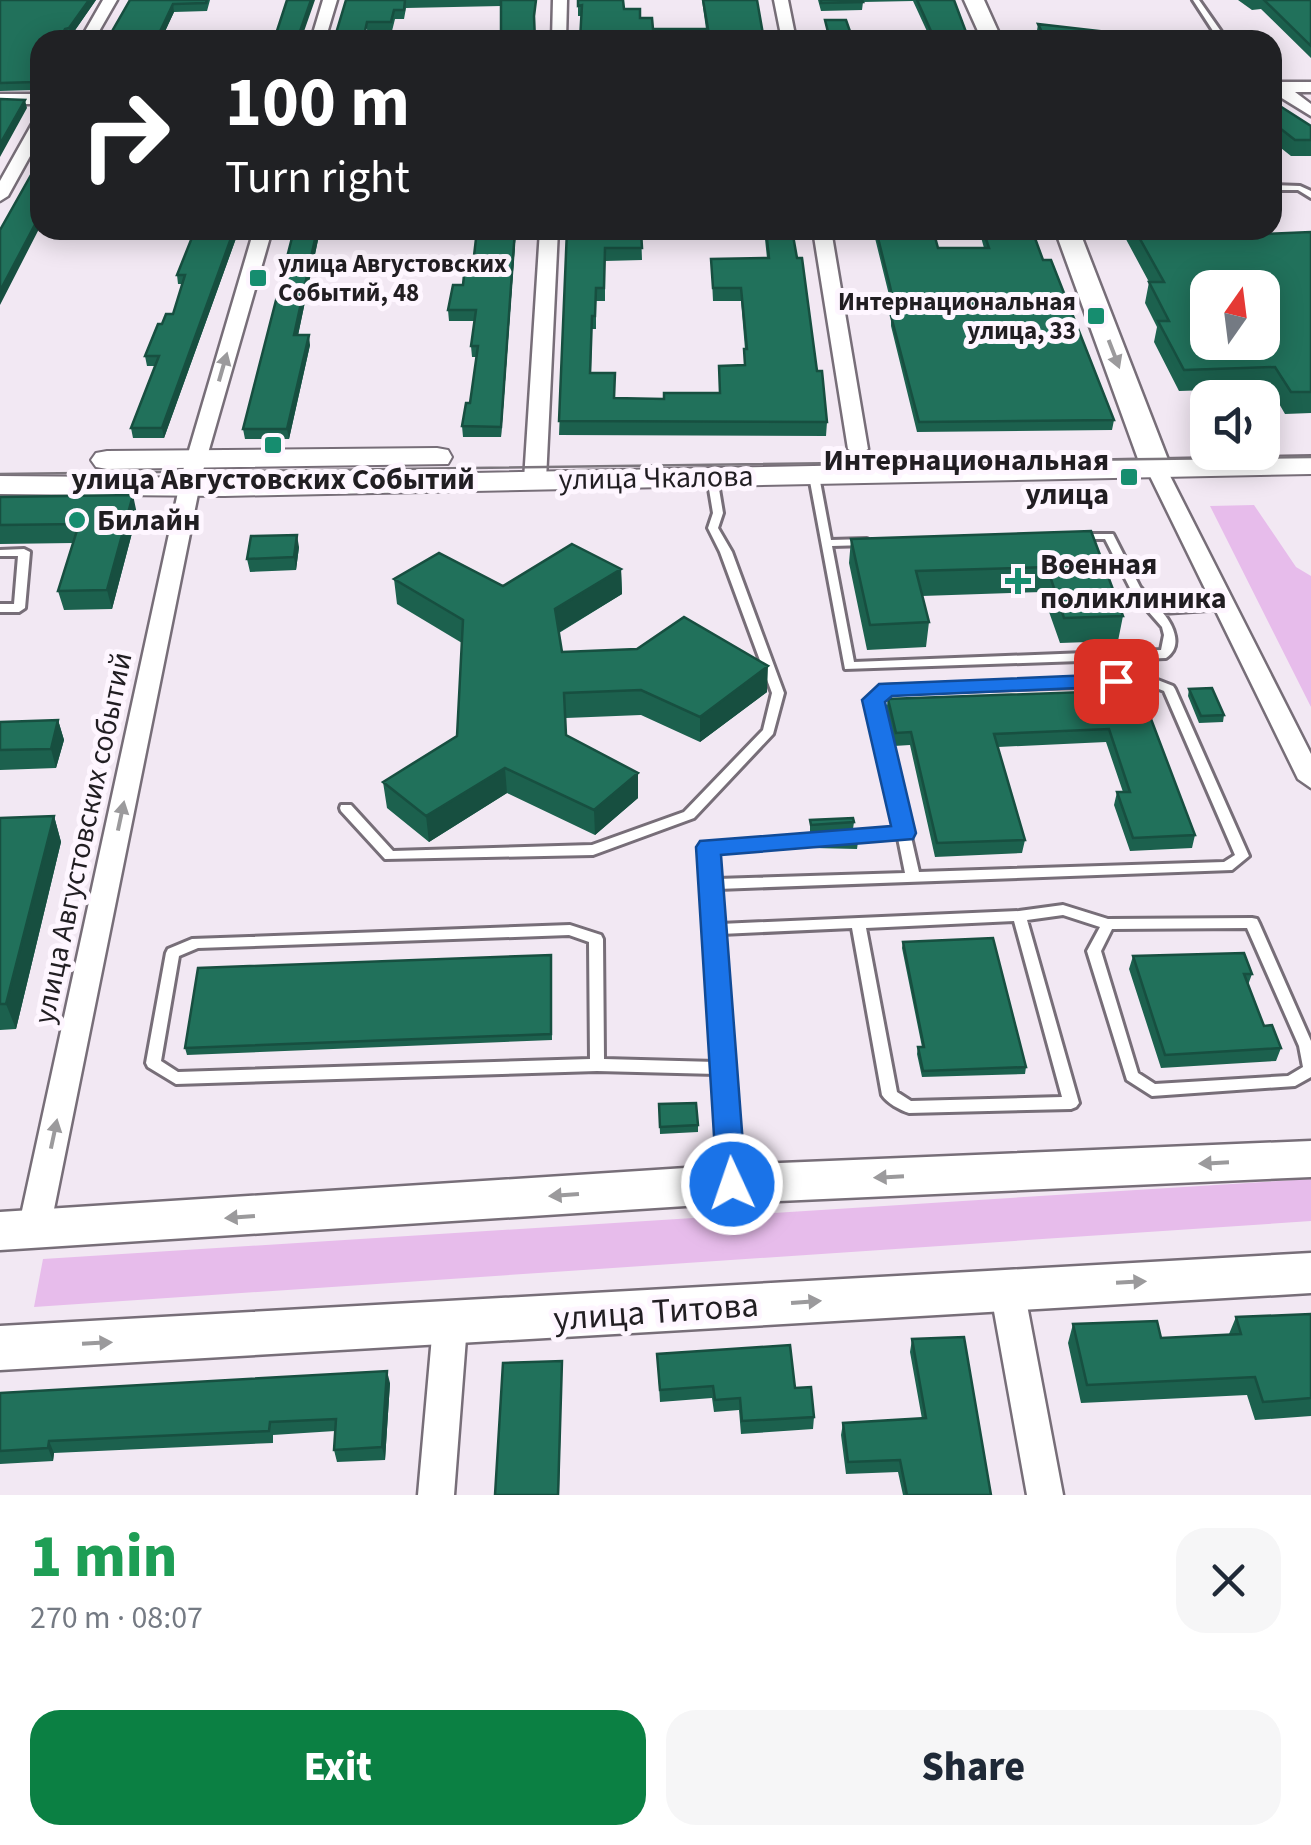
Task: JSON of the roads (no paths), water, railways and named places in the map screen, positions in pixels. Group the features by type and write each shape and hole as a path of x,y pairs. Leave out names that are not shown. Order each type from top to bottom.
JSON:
{"main road":[{"path":"1280,441 1311,440"},
{"name":"улица Чкалова","path":"534,468 712,477 814,476 1153,458 1190,448"},
{"name":"улица Чкалова","path":"0,485 193,474 534,468 858,449 1311,465"},
{"name":"улица Чкалова","path":"0,460 193,474"}],"street":[{"path":"93,30 110,0"},
{"path":"321,30 330,0"},
{"path":"559,30 560,0"},
{"path":"781,0 788,30"},
{"path":"974,0 988,30"},
{"path":"1282,88 1311,87"},
{"path":"1282,91 1311,111"},
{"path":"0,99 30,99"},
{"path":"0,196 30,142"},
{"path":"193,474 259,240"},
{"path":"534,468 548,240"},
{"path":"824,240 858,449"},
{"path":"1071,240 1153,458 1311,779"},
{"name":"улица Августовских событий","path":"11,1238 193,474"},
{"path":"11,1238 732,1184 1311,1159"},
{"name":"улица Титова","path":"0,1348 1311,1272"},
{"path":"1007,1289 1045,1495"},
{"path":"436,1495 450,1324"}],"lane":[{"path":"1196,0 1216,30"},
{"path":"1282,187 1300,188 1311,195"},
{"path":"1177,240 1200,247"},
{"path":"814,476 848,666 1166,654 1170,647 1168,630 1158,610 1140,596 1109,536 1053,538"},
{"path":"346,808 390,856 594,850 690,815 769,731 778,693 714,528 718,513 712,477"},
{"path":"829,544 885,542"},
{"path":"0,553 24,552 19,608 0,608"},
{"path":"1158,610 1223,606"},
{"path":"711,884 1228,867 1242,856 1169,689 1150,681 886,689 874,700 913,877"},
{"path":"732,1184 708,847 904,833"},
{"path":"714,929 1018,916 1063,910 1108,924 1252,922 1309,1046 1311,1070 1290,1082 1152,1090 1132,1076 1094,951 1108,924"},
{"path":"858,924 890,1096 909,1107 1071,1103 1018,916"},
{"path":"596,1066 596,940 570,930 197,943 173,954 153,1063 176,1078 596,1066 725,1068"}],"tram line":[{"path":"0,474 1311,457"}],"place":[{"name":"улица Августовских Событий, 48","path":"258,278"},
{"name":"Интернациональная улица, 33","path":"1096,316"},
{"name":"улица Августовских Событий","path":"273,445"},
{"name":"Интернациональная улица","path":"1129,477"},
{"name":"Билайн","path":"77,520"},
{"name":"Военная поликлиника","path":"1018,581"}]}
